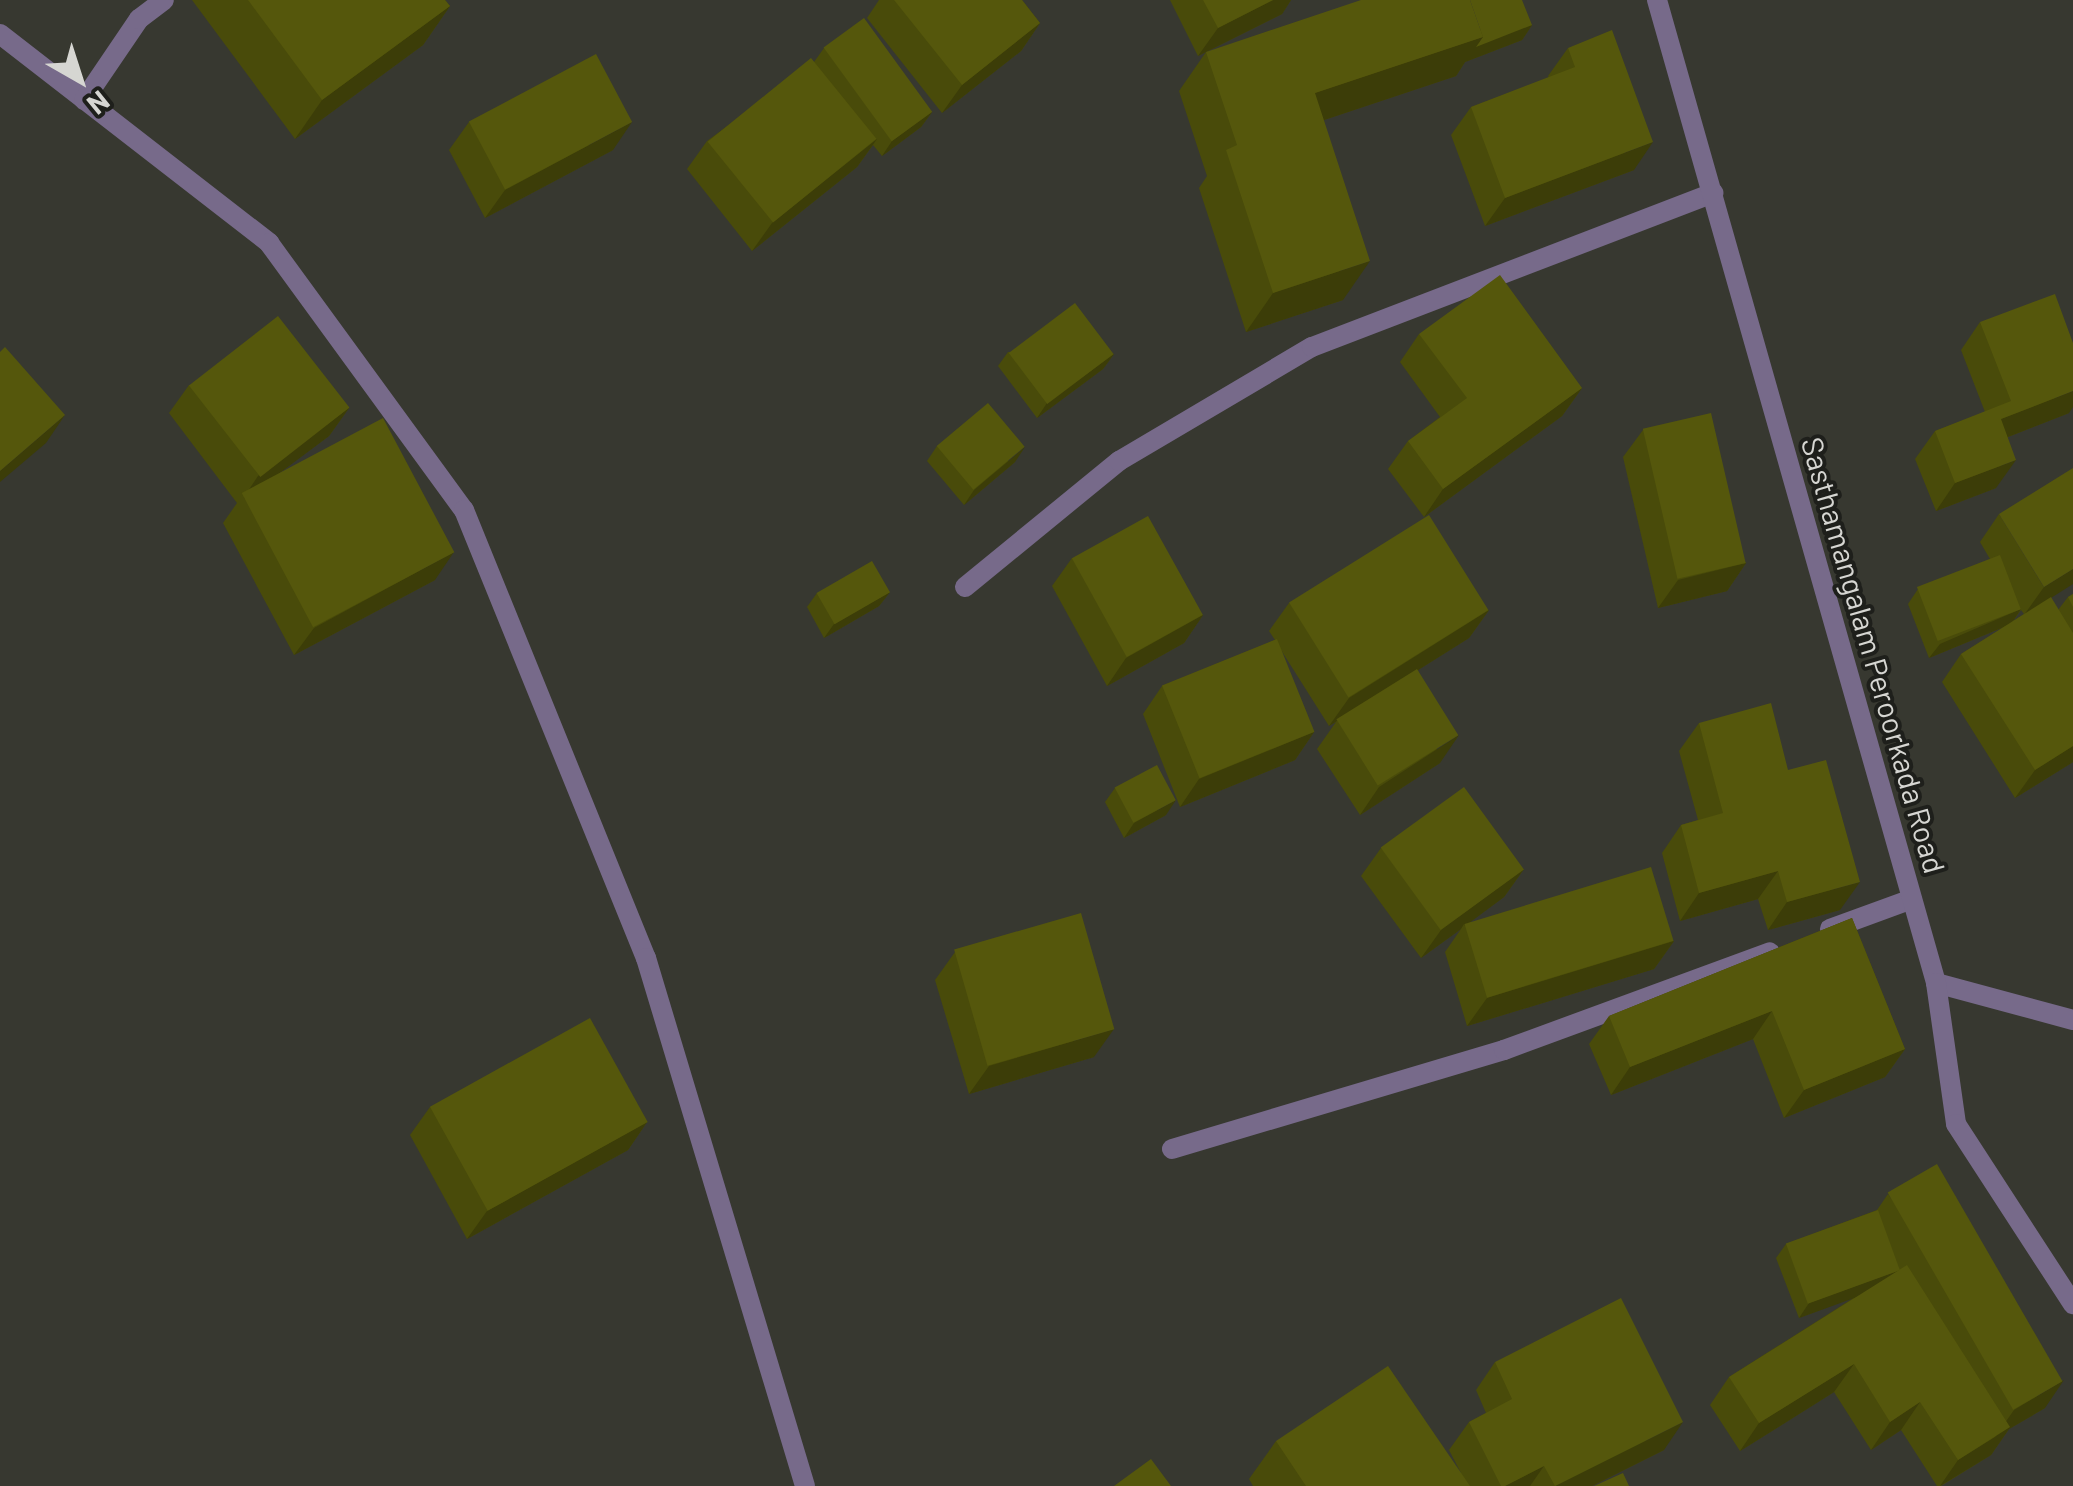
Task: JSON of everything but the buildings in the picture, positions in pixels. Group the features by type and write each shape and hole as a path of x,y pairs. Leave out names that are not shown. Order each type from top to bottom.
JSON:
{"street":[{"path":"84,100 140,19 164,0"},
{"name":"Sasthamangalam Peroorkada Road","path":"1657,0 1936,983 1956,1124 2073,1304"},
{"path":"0,34 269,243 464,510 646,958 805,1486"},
{"path":"965,586 1120,462 1312,347 1713,193"},
{"path":"1172,1149 1504,1050 1912,899"},
{"path":"1936,983 2073,1020"}]}
